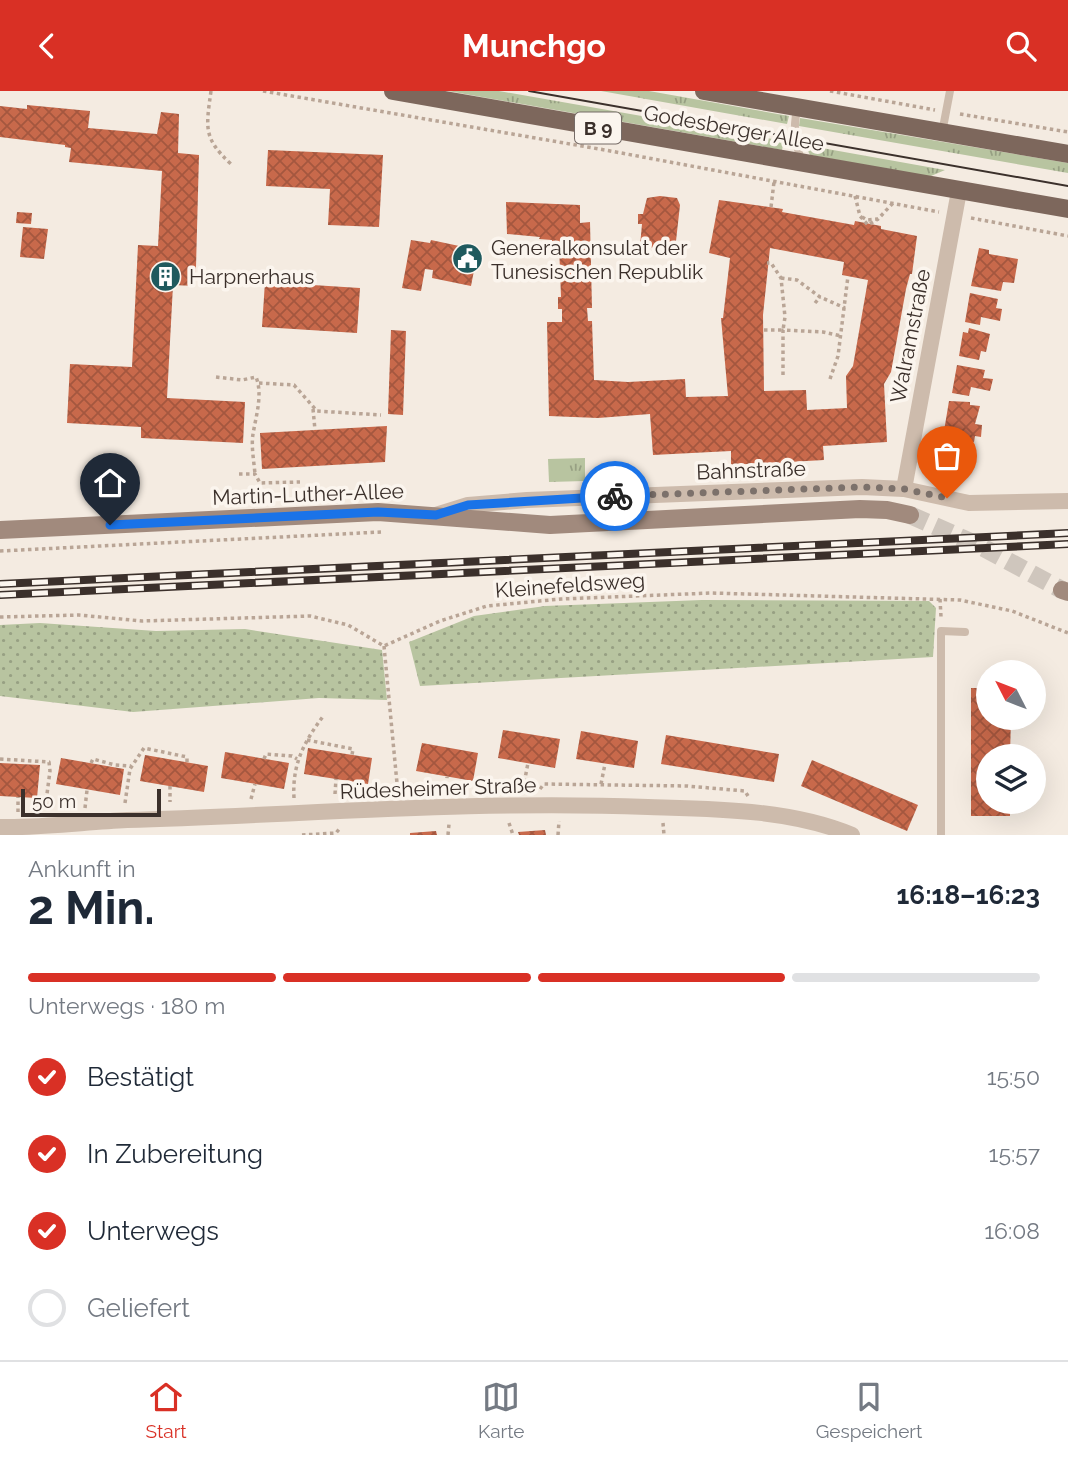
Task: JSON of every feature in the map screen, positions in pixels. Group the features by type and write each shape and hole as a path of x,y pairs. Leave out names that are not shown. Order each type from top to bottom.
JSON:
{"main road":[{"name":"Godesberger Allee","path":"393,91 1068,209"},
{"name":"Godesberger Allee","path":"704,91 1068,154"},
{"name":"Martin-Luther-Allee","path":"0,530 378,512 550,525 860,509 887,510 910,515"}],"street":[{"name":"Walramstraße","path":"904,489 919,395 959,191"},
{"name":"Bahnstraße","path":"436,515 468,505 527,500 862,487 904,489 969,503 1068,501"},
{"name":"Rüdesheimer Straße","path":"0,827 22,831 45,826 125,820 596,805 716,810 804,820 852,835"}],"lane":[{"path":"942,133 950,91"},
{"path":"797,108 793,130 803,163"},
{"path":"941,835 941,631 965,632"}],"path":[{"path":"211,91 208,119 210,139 215,149 231,164"},
{"path":"263,91 1068,236"},
{"path":"771,207 774,182"},
{"path":"855,196 860,216 868,225 878,219 893,203"},
{"path":"767,263 771,263 781,278 784,302 781,358 783,375"},
{"path":"830,379 838,356 848,276"},
{"path":"781,278 797,280 820,297 845,307"},
{"path":"815,303 820,297"},
{"path":"764,330 841,336"},
{"path":"801,331 801,337"},
{"path":"216,377 242,380 253,376 259,383 257,418 253,434 257,481 300,482"},
{"path":"259,383 294,385 317,411 381,415"},
{"path":"313,407 314,430"},
{"path":"239,474 255,474"},
{"name":"Kleinefeldsweg","path":"384,646 487,606 519,602 711,593 940,599 988,604 1068,633"},
{"path":"940,599 941,631"},
{"path":"0,617 79,615 142,621 310,616 348,625 384,646 399,810"},
{"path":"294,814 294,772 297,759 324,715"},
{"path":"307,740 353,748 352,755"},
{"path":"125,820 131,766 144,748 187,757 187,762"},
{"path":"264,759 266,754 292,756 297,759"},
{"path":"0,759 49,762 45,826"},
{"path":"90,763 93,759 131,766"},
{"path":"519,806 528,763"},
{"path":"601,784 605,764"}],"green space":[{"path":"448,91 499,91 784,141 782,150"},
{"path":"601,91 649,91 789,116 787,124"},
{"path":"800,118 1068,163 1068,173 799,126"},
{"path":"805,145 945,170 924,176 810,155"},
{"path":"585,458 585,481 549,482 548,459"},
{"path":"702,600 929,601 936,608 933,657 420,686 409,642 474,616 545,606"},
{"path":"40,623 156,631 245,629 382,650 387,700 319,698 133,712 0,696 0,625"}],"building":[{"name":"Harpnerhaus","path":"27,105 90,111 88,128 157,134 161,112 179,114 178,153 199,155 196,267 195,286 173,285 167,398 245,402 243,443 141,438 141,427 67,423 70,364 132,367 138,245 158,246 162,171 69,162 71,148 65,145 0,137 0,106 27,109"},
{"path":"268,150 383,155 379,227 328,225 330,189 266,186"},
{"path":"647,198 677,198 680,205 675,250 640,246 642,224 638,224 638,214 643,214"},
{"path":"719,200 783,209 782,212 854,225 855,221 917,236 912,274 906,289 891,372 884,384 887,442 823,446 824,460 789,462 789,465 731,465 731,451 653,455 650,414 598,418 549,416 547,322 562,322 562,309 558,309 558,297 561,297 559,244 552,243 552,240 539,239 540,237 507,234 506,202 580,205 580,223 590,222 592,308 587,308 588,321 592,321 594,380 628,382 685,379 686,397 728,396 721,318 730,258 709,253","holes":["770,248 844,262 842,275 868,280 853,366 846,376 847,408 807,410 806,390 764,391 763,315"]},
{"path":"17,212 32,213 31,224 16,223"},
{"path":"23,227 48,229 44,259 20,257"},
{"path":"411,240 430,243 431,240 478,250 471,286 432,278 433,270 425,269 421,291 402,288"},
{"path":"979,248 989,250 989,254 1018,259 1014,283 1003,282 1001,291 971,286"},
{"path":"265,282 360,288 357,333 262,327"},
{"path":"970,293 998,299 996,308 1002,309 1000,321 981,317 980,325 965,322"},
{"path":"969,328 990,334 986,352 981,351 979,360 959,356 963,332 968,333"},
{"path":"391,330 406,331 403,415 388,414"},
{"path":"957,365 985,370 983,378 993,379 990,391 971,387 969,396 952,393"},
{"path":"949,401 970,402 970,405 980,406 975,424 982,425 981,437 975,436 974,442 943,437"},
{"path":"387,426 385,462 262,469 260,433"},
{"path":"971,688 976,688 976,730 1011,730 1010,744 976,744 976,814 1010,816 971,816"},
{"path":"503,730 560,739 555,768 498,758"},
{"path":"581,731 638,741 634,768 576,759"},
{"path":"666,735 779,754 774,782 661,764"},
{"path":"422,743 478,753 473,781 416,771"},
{"path":"308,748 372,758 368,784 304,774"},
{"path":"225,752 289,763 284,789 221,778"},
{"path":"145,755 208,766 204,792 140,781"},
{"path":"61,758 124,769 120,795 56,784"},
{"path":"812,760 918,805 907,831 801,786"},
{"path":"0,763 40,765 37,798 0,796"},
{"path":"545,830 546,835 519,835 518,832"},
{"path":"436,831 437,835 410,835 410,833"}],"tunnel":[{"path":"910,515 982,547 1062,590"}],"tram line":[{"path":"529,91 1068,186"}],"railway":[{"path":"0,584 1068,533"},
{"path":"0,595 1068,544"}],"way so far":[{"path":"615,496 862,487 904,489 947,498"}],"place":[{"name":"Generalkonsulat der Tunesischen Republik","path":"468,259"},
{"name":"Harpnerhaus","path":"166,276"}],"route":[{"path":"110,525 378,512 436,515 468,505 615,496"}]}
